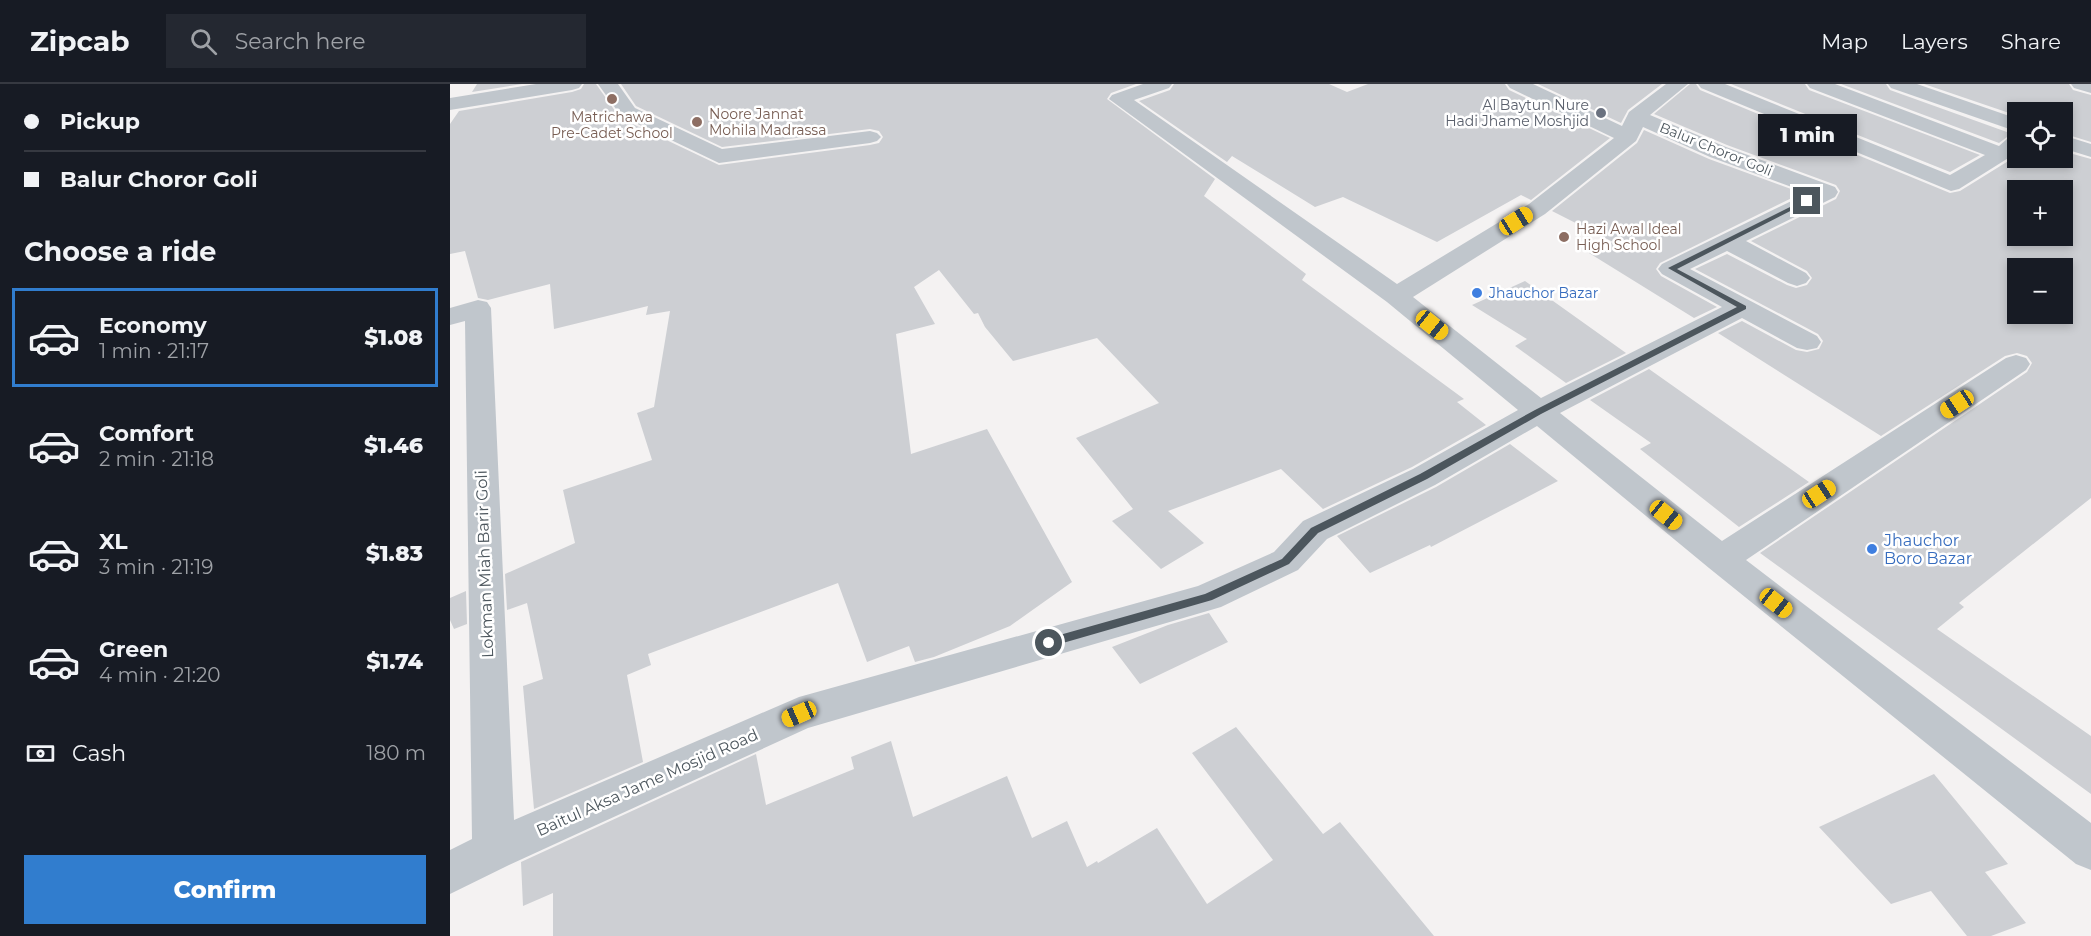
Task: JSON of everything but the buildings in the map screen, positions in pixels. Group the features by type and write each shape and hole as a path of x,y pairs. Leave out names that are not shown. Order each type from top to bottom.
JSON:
{"street":[{"path":"450,104 572,84"},
{"path":"608,84 628,112 720,156 870,136"},
{"path":"1115,94 1162,84"},
{"path":"1517,84 1633,127"},
{"path":"1396,296 1537,208 1633,127 1678,84"},
{"path":"1708,84 1951,184 2007,150"},
{"path":"1737,84 1794,107"},
{"path":"1817,84 2007,147"},
{"path":"1898,84 2007,122"},
{"path":"2081,84 2091,87"},
{"path":"1115,94 1396,296 1721,560 2091,849"},
{"name":"Balur Choror Goli","path":"1633,127 1718,152 1827,192 1671,268 1807,342"},
{"path":"2073,145 2091,151"},
{"path":"1727,241 1797,279"},
{"name":"Baitul Aksa Jame Mosjid Road","path":"450,873 494,850 799,714 1208,597 1286,561 1315,530 1424,477 1538,412 1743,307"},
{"name":"Lokman Miah Barir Goli","path":"450,317 478,308 480,458 494,850"},
{"path":"1721,560 2016,364"}],"place":[{"name":"Matrichawa Pre-Cadet School","path":"612,99"},
{"name":"Al Baytun Nure Hadi Jhame Moshjid","path":"1601,113"},
{"name":"Noore Jannat Mohila Madrassa","path":"697,122"},
{"name":"Hazi Awal Ideal High School","path":"1564,237"},
{"name":"Jhauchor Bazar","path":"1477,293"},
{"name":"Jhauchor Boro Bazar","path":"1872,549"}],"route":[{"path":"1049,643 1208,597 1286,561 1315,530 1424,477 1538,412 1743,307 1671,268 1807,201"}]}
